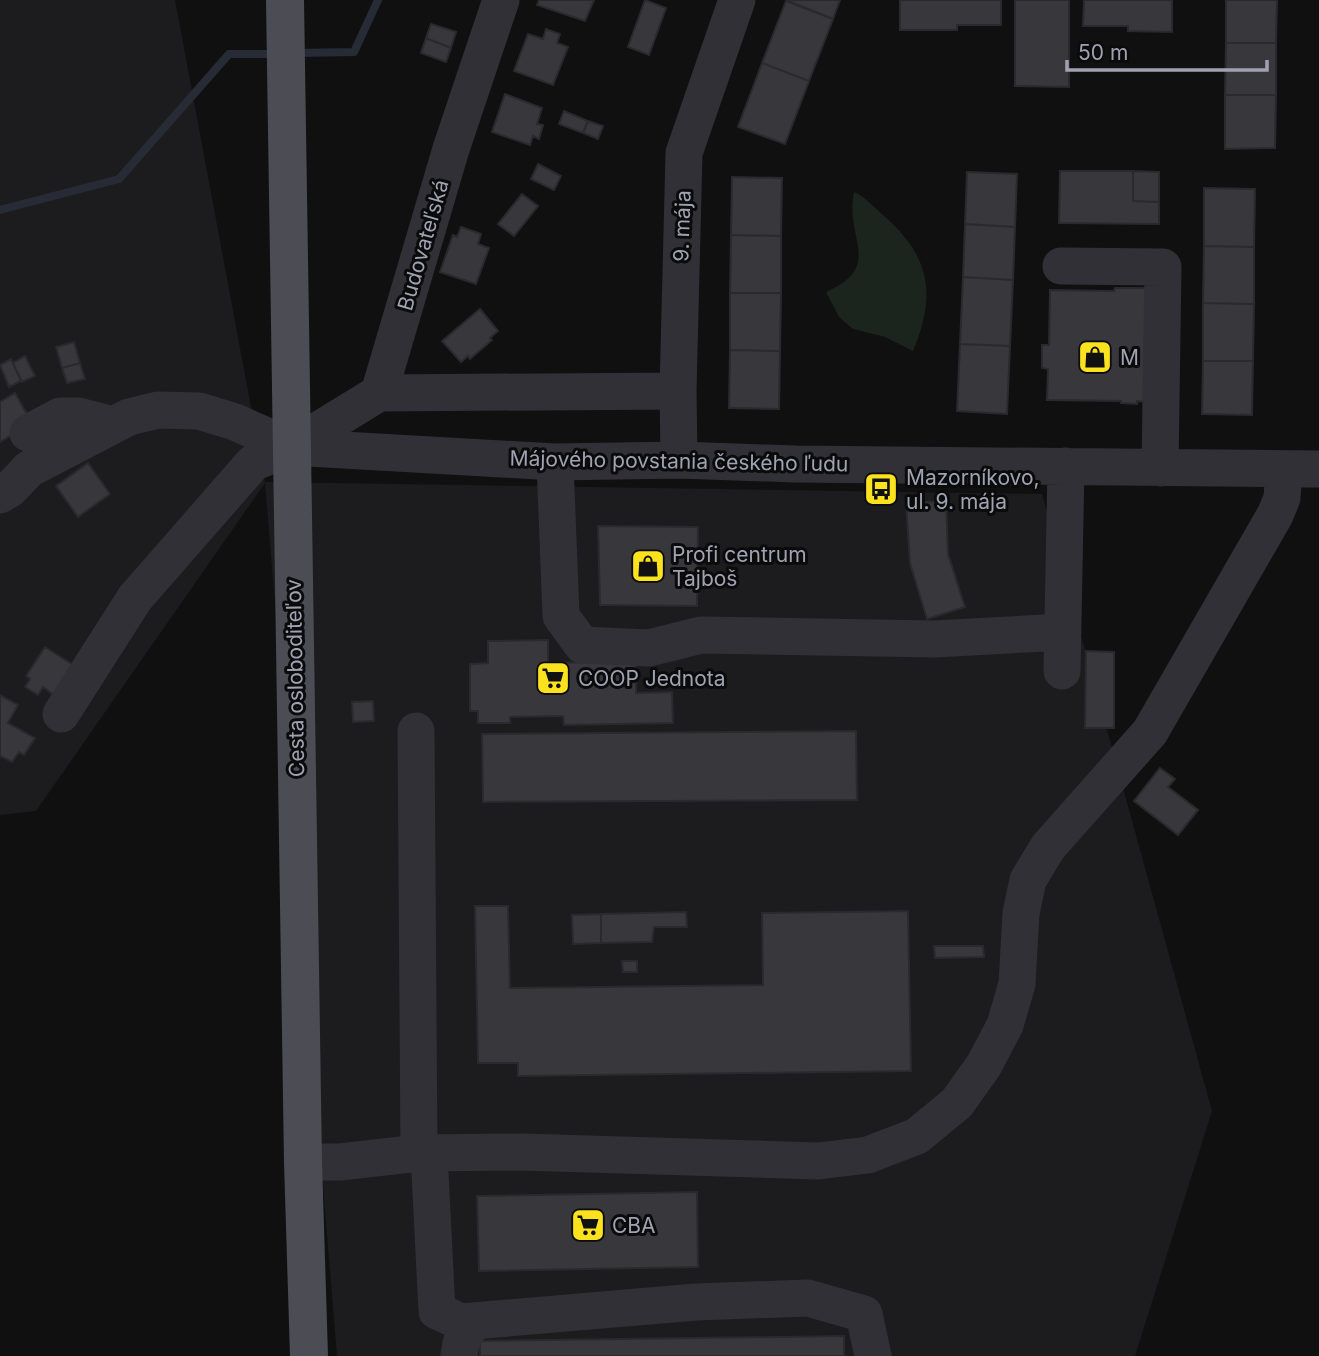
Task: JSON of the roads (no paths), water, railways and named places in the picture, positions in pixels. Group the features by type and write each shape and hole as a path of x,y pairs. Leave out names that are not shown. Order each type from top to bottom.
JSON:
{"main road":[{"name":"Cesta osloboditeľov","path":"285,0 303,1162 309,1356"}],"street":[{"name":"Budovateľská","path":"379,393 451,149 501,0"},
{"name":"9. mája","path":"680,460 678,391 684,153 737,0"},
{"path":"1061,267 1163,267 1160,468"},
{"path":"61,714 144,588 253,463 291,447 379,393 678,391"},
{"path":"0,495 10,489 29,468 129,416 158,410 199,411 235,422 291,447"},
{"path":"29,433 60,416 78,416 113,425"},
{"name":"Májového povstania českého ľudu","path":"291,447 555,462 680,460 795,464 1302,469"},
{"path":"555,462 561,616 582,645 649,648 701,635 934,639 1063,632"},
{"path":"1062,671 1066,466"},
{"path":"303,1162 340,1162 424,1153 522,1152 818,1161 868,1156 916,1136 957,1103 984,1065 1005,1025 1017,984 1021,913 1028,880 1048,847 1150,732 1275,515 1282,498 1302,469"},
{"path":"416,732 424,1153 437,1311 461,1322 696,1302 808,1298 864,1314 873,1356"},
{"path":"459,1356 461,1343 473,1321"}],"waterway":[{"path":"295,53 354,52 378,0"},
{"path":"0,210 119,179 229,54 275,54"}],"place":[{"name":"M","path":"1095,357"},
{"name":"Mazorníkovo, ul. 9. mája","path":"881,489"},
{"name":"Profi centrum Tajboš","path":"648,566"},
{"name":"COOP Jednota","path":"553,678"},
{"name":"CBA","path":"588,1225"}]}
